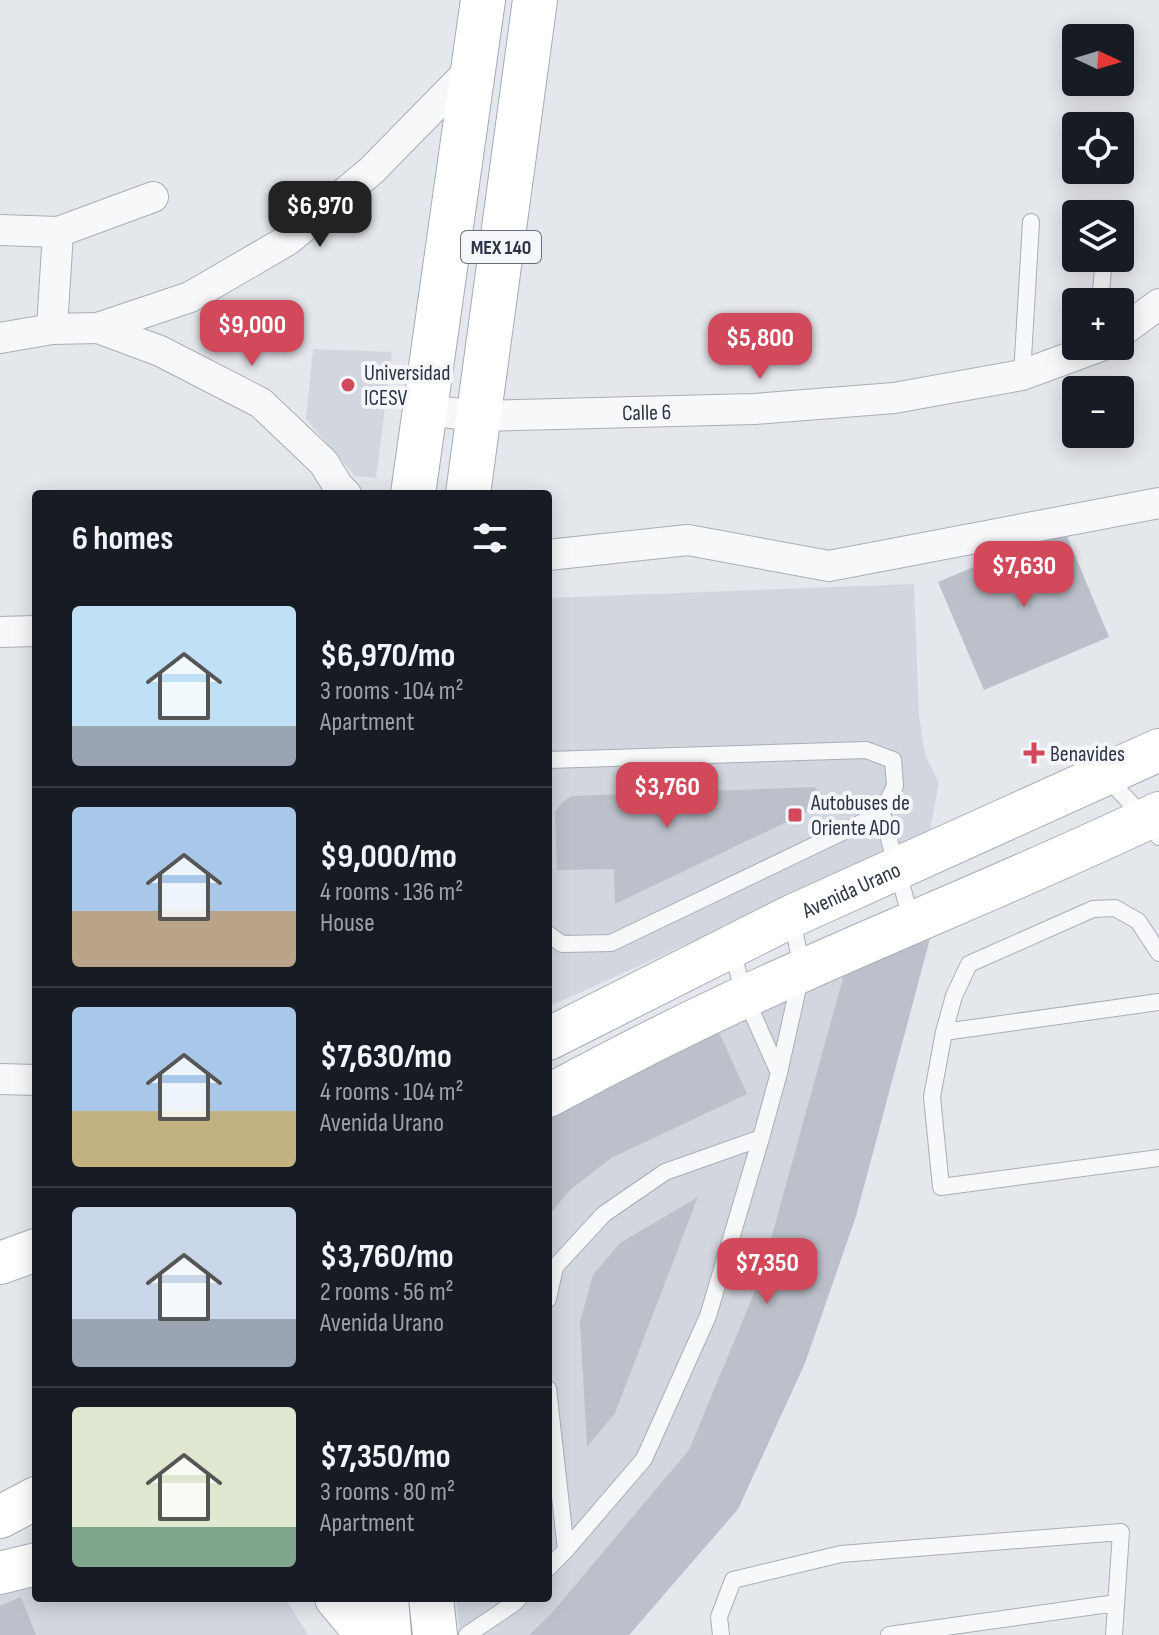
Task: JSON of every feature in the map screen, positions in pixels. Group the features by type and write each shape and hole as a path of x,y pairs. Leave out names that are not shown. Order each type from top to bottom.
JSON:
{"main road":[{"name":"MEX 140","path":"414,490 483,0"},
{"name":"MEX 140","path":"469,490 535,0"},
{"name":"Avenida Urano","path":"552,1037 792,916 1159,750"},
{"path":"552,1094 802,970 1155,823"},
{"path":"0,1263 32,1251"},
{"path":"0,1517 32,1500"},
{"path":"0,1573 32,1565"},
{"path":"341,1602 367,1635"},
{"path":"386,1602 389,1635"},
{"path":"431,1602 435,1635"}],"street":[{"path":"0,338 52,329 98,328 190,297 288,240 371,171 474,66"},
{"path":"0,230 58,232 153,197"},
{"path":"52,329 58,232"},
{"name":"Calle 6","path":"1134,322 1159,304"},
{"path":"98,328 160,351 261,403 324,463 342,490"},
{"name":"Calle 6","path":"425,410 478,416 754,409 894,398 1022,375 1062,360"},
{"path":"552,555 688,540 829,566 1159,503"},
{"path":"0,632 32,631"},
{"path":"0,1079 32,1080"}],"lane":[{"path":"1022,375 1031,222"},
{"path":"552,760 866,750 893,760 895,786 882,813 611,943 562,944 552,937"},
{"path":"1104,776 1155,823"},
{"path":"882,813 912,923"},
{"path":"1159,953 1138,921 1115,908 1093,909 969,964 954,996 932,1097 941,1187 1159,1158"},
{"path":"552,1564 644,1459 708,1316 779,1073 802,970 792,916"},
{"path":"731,947 745,997 779,1073"},
{"path":"944,1032 1159,1002"},
{"path":"552,1281 555,1267 604,1214 665,1172 761,1138"},
{"path":"552,1425 566,1550"},
{"path":"721,1635 719,1617 733,1580 841,1554 1121,1532 1114,1635"},
{"path":"467,1635 515,1602"},
{"path":"889,1635 1116,1603"}],"shaded area":[{"name":"Universidad ICESV","path":"313,349 392,352 376,478 355,476 306,419"},
{"path":"914,584 919,716 925,754 939,783 929,834 552,1005 552,598"},
{"path":"933,927 856,1216 805,1363 738,1509 629,1635 460,1635 456,1602 552,1602 552,1110"},
{"path":"32,1585 32,1602 287,1602 308,1635 0,1635 0,1589"}],"building":[{"path":"1064,529 1109,637 984,690 938,582"},
{"path":"815,787 821,797 820,806 615,904 614,869 557,870 555,812 571,796"},
{"path":"933,927 856,1216 805,1363 738,1509 629,1635 529,1635 551,1614 689,1450 760,1279 846,967"},
{"path":"717,1028 747,1094 611,1158 570,1190 552,1211 552,1110"},
{"path":"698,1197 615,1413 587,1447 580,1322 593,1275 620,1243"},
{"path":"21,1597 36,1635 0,1635 0,1606"}],"place":[{"name":"Universidad ICESV","path":"348,385"},
{"name":"Benavides","path":"1034,753"},
{"name":"Autobuses de Oriente ADO","path":"795,815"}]}
